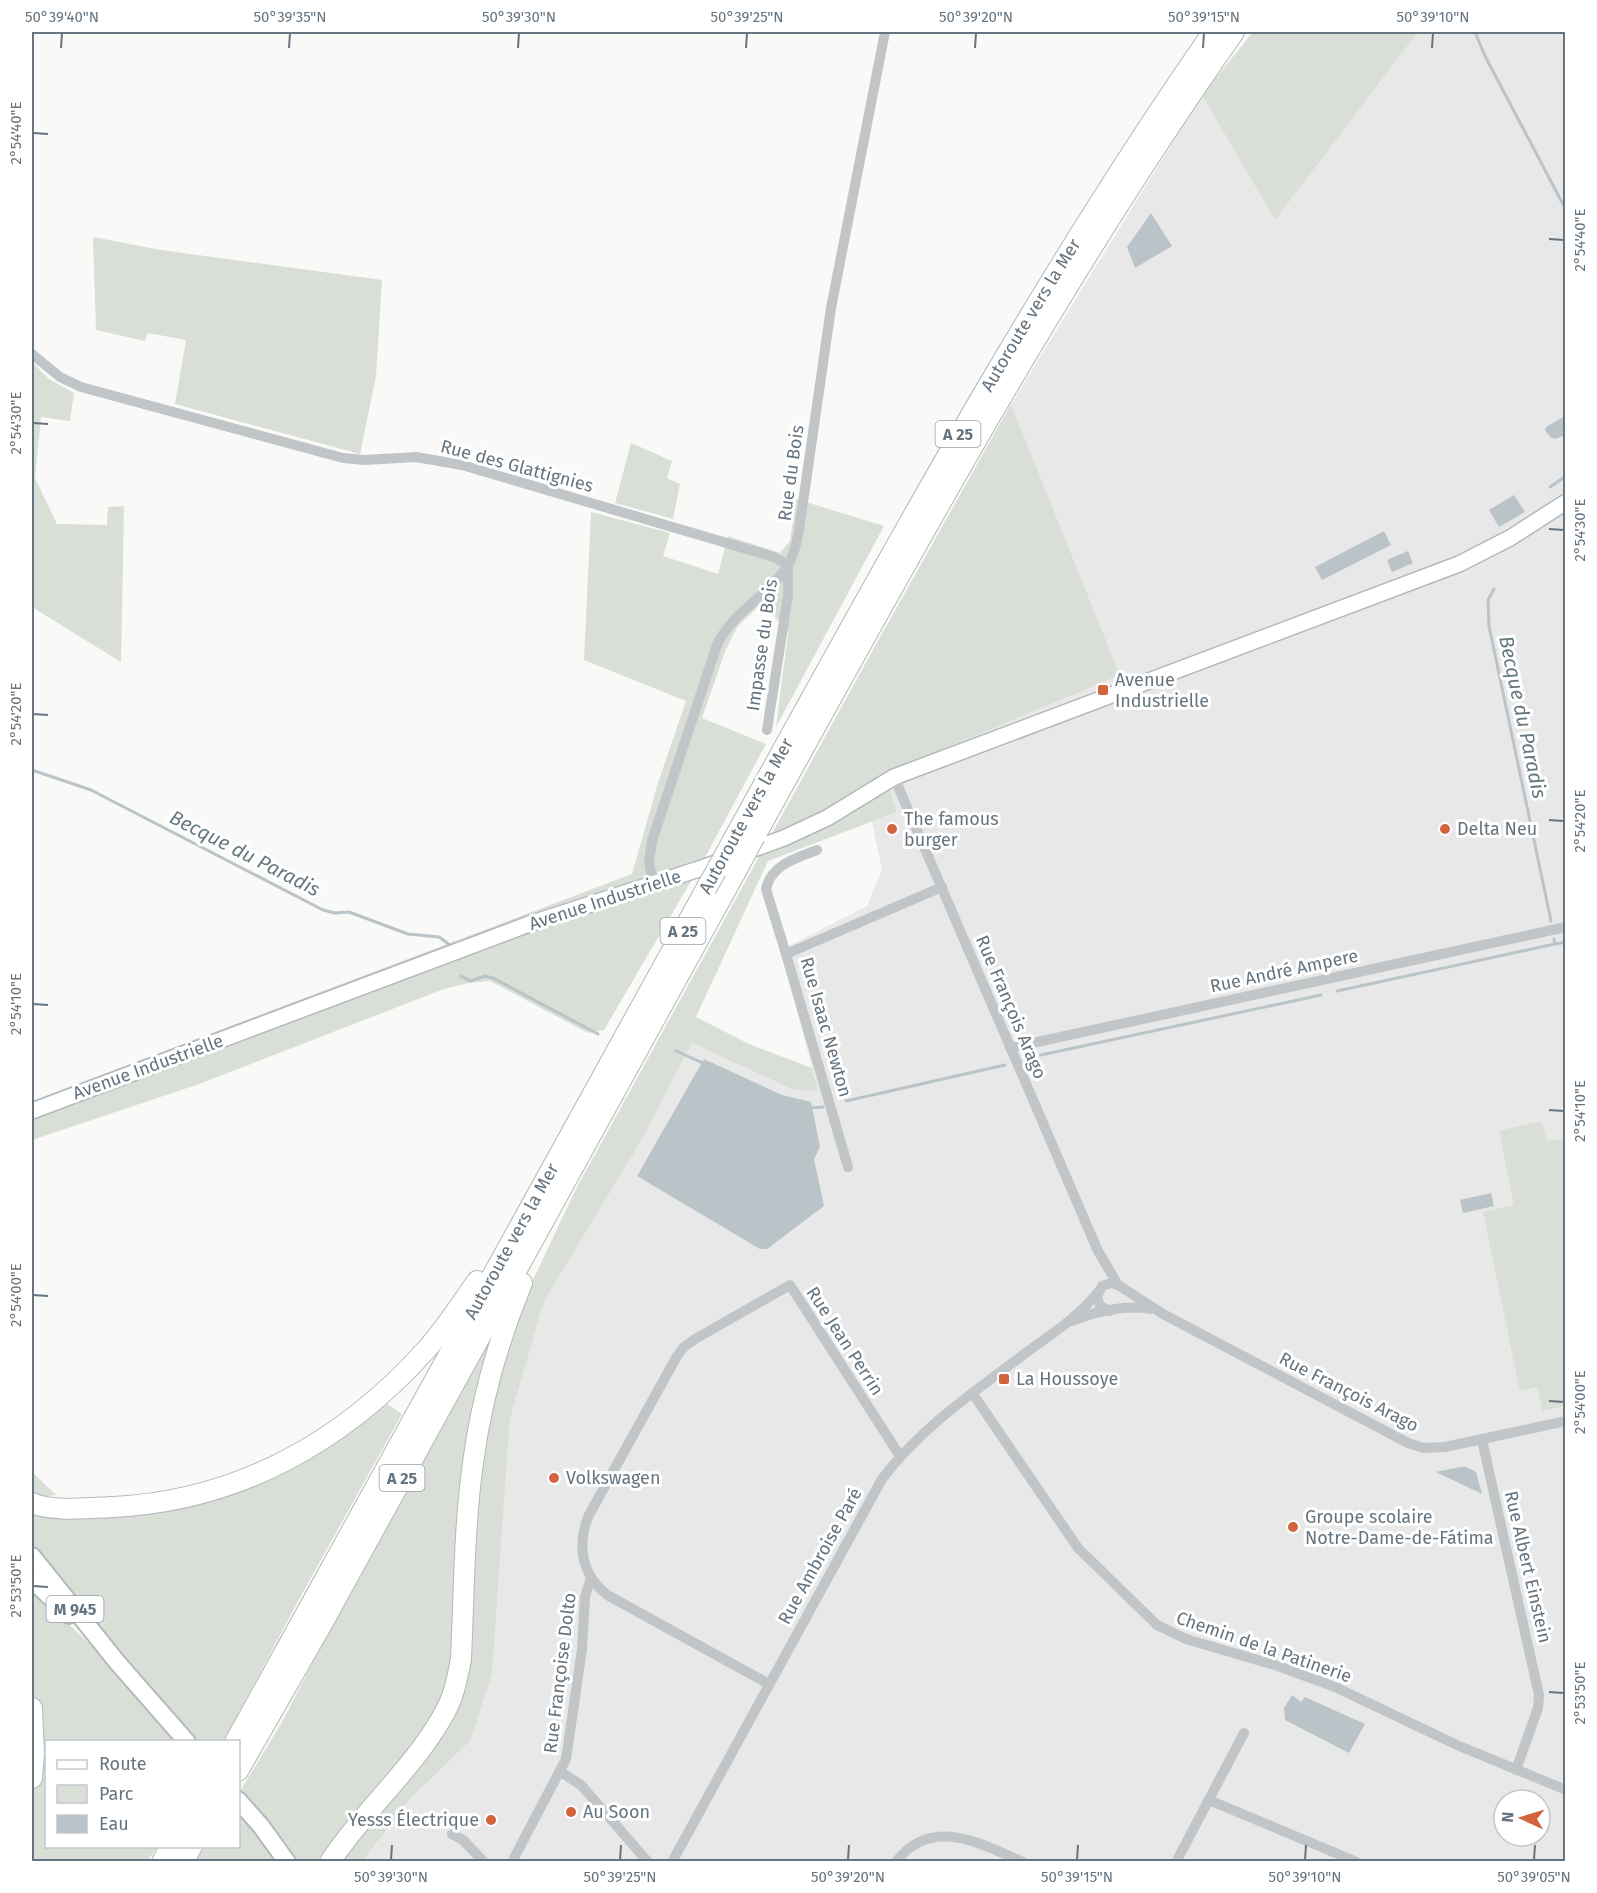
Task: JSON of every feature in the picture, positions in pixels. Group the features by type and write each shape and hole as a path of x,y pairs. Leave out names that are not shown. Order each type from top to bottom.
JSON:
{"highway":[{"name":"Autoroute vers la Mer","path":"237,1740 906,526 1003,357 1113,180 1213,32"},
{"name":"A 25","path":"240,1767 327,1614 936,508 1011,379 1138,174 1234,32"},
{"path":"330,1862 423,1744 449,1704 460,1659 472,1464 484,1404 511,1310 563,1185"},
{"path":"32,1503 45,1507 97,1507 148,1504 176,1499 227,1486 273,1467 310,1448 352,1420 400,1377 445,1326 500,1246 514,1236"},
{"path":"32,1708 34,1754 32,1778"},
{"path":"162,1862 170,1848"},
{"path":"183,1862 191,1848"}],"main road":[{"name":"M 945","path":"32,1556 117,1662 185,1740"},
{"name":"M 945","path":"32,1580 117,1662"},
{"path":"242,1803 287,1862"}],"street":[{"name":"Rue du Bois","path":"653,884 649,861 652,841 717,645 730,624 788,566 799,533 831,308 885,32"},
{"name":"Rue des Glattignies","path":"32,354 60,377 81,387 343,458 365,460 416,457 462,465 774,558 788,566"},
{"name":"Avenue Industrielle","path":"32,1111 529,924 735,857 796,833 827,818 894,777 1448,569 1510,538 1566,502"},
{"name":"Impasse du Bois","path":"767,730 788,595 788,566"},
{"name":"Rue François Arago","path":"894,777 1098,1251 1120,1286 1163,1314 1417,1446 1438,1448 1566,1420"},
{"path":"786,954 766,890 768,880 777,869 817,850"},
{"name":"Rue Isaac Newton","path":"848,1167 786,954 942,887"},
{"name":"Rue André Ampere","path":"1010,1048 1566,927"},
{"name":"Rue François Arago","path":"1098,1251 1102,1271 1099,1290"},
{"path":"1109,1283 1120,1286 1125,1299 1122,1306 1113,1310 1100,1306 1097,1299 1099,1290 1109,1283"},
{"name":"Rue Jean Perrin","path":"769,1684 609,1596 597,1587 591,1578 582,1553 586,1522 681,1351 695,1339 790,1285 900,1456"},
{"name":"Rue Ambroise Paré","path":"672,1862 873,1494 900,1456 924,1431 1066,1323 1099,1290"},
{"name":"Rue François Arago","path":"1113,1310 1138,1307 1163,1314"},
{"name":"Rue Ambroise Paré","path":"1066,1323 1113,1310"},
{"name":"Chemin de la Patinerie","path":"973,1394 1078,1548 1157,1625 1180,1637 1278,1666 1335,1688 1457,1745 1566,1790"},
{"name":"Rue Albert Einstein","path":"1482,1440 1539,1695 1538,1708 1516,1770"},
{"name":"Rue Françoise Dolto","path":"512,1862 561,1772 567,1755 582,1649 585,1597 591,1578"},
{"path":"1176,1862 1244,1733"},
{"path":"561,1772 581,1785 648,1862"},
{"path":"1209,1800 1357,1862"},
{"path":"452,1834 463,1840 484,1862"},
{"path":"896,1862 915,1844 931,1838 948,1836 973,1840 1023,1862"}],"shaded area":[{"path":"1418,32 1565,32 1565,1861 363,1862 412,1797 471,1740 492,1674 510,1419 544,1301 640,1143 692,1043 794,1090 818,1091 781,950 867,906 882,870 872,822 897,812 884,774 1120,675 1011,404 1202,95 1275,219"}],"green space":[{"path":"1253,32 1418,32 1275,220 1202,95"},
{"path":"93,237 161,250 382,280 376,376 360,454 175,404 186,340 148,333 145,341 96,330"},
{"path":"32,362 49,379 74,393 70,421 41,417 35,478 57,524 107,525 108,507 124,506 121,662 32,607"},
{"path":"1011,404 1120,675 884,774 897,812 768,861 696,1017 749,1044 812,1068 818,1091 794,1090 692,1043 640,1143 544,1301 510,1419 492,1674 471,1740 412,1797 363,1861 194,1862 203,1848 240,1848 240,1791 282,1722 342,1606 493,1329 511,1331 576,1189"},
{"path":"631,443 672,461 667,478 680,484 673,519 615,503"},
{"path":"796,499 884,526 776,727 788,633 763,602 738,626 726,649 702,718 766,744 704,859 604,1030 588,1033 490,981 469,983 444,989 199,1084 32,1140 32,1101 632,874 658,783 686,701 584,660 591,512 670,533 663,556 718,574 728,536 780,553 790,541"},
{"path":"1541,1121 1547,1141 1566,1138 1565,1406 1542,1411 1537,1387 1520,1391 1483,1212 1514,1205 1499,1131"},
{"path":"386,1403 402,1414 297,1603 225,1740 197,1740 36,1553 32,1545 33,1511 87,1514 298,1463"},
{"path":"32,1472 56,1495 35,1498 32,1494"},
{"path":"32,1589 119,1672 176,1740 45,1740 45,1848 157,1848 147,1861 32,1861"}],"water":[{"path":"1151,213 1172,246 1135,268 1127,247"},
{"path":"1565,416 1565,435 1556,439 1552,438 1545,430 1546,427"},
{"path":"1514,495 1525,512 1499,527 1489,510"},
{"path":"1384,531 1391,545 1322,580 1315,567"},
{"path":"1408,551 1413,563 1392,572 1387,560"},
{"path":"704,1059 782,1095 811,1102 820,1147 814,1159 824,1206 767,1249 760,1249 637,1176"},
{"path":"1491,1193 1494,1206 1463,1213 1460,1200"},
{"path":"1460,1467 1476,1472 1482,1494 1436,1472"},
{"path":"1292,1695 1301,1702 1305,1697 1365,1724 1349,1753 1285,1720 1284,1708"}],"waterway":[{"name":"Becque du Paradis","path":"1475,32 1485,56 1566,210"},
{"name":"Becque du Paradis","path":"1550,487 1566,476"},
{"name":"Becque du Paradis","path":"1494,589 1488,600 1489,626 1551,921"},
{"name":"Becque du Paradis","path":"32,770 91,790 323,910 335,913 349,912 408,934 439,937 450,945"},
{"name":"Becque du Paradis","path":"1337,991 1555,944 1554,939"},
{"path":"1556,944 1566,942"},
{"name":"Becque du Paradis","path":"461,976 470,981 485,976 493,978 598,1034"},
{"name":"Becque du Paradis","path":"1041,1055 1321,995"},
{"name":"Becque du Paradis","path":"676,1051 705,1064"},
{"name":"Becque du Paradis","path":"846,1101 1005,1065"},
{"name":"Becque du Paradis","path":"810,1108 823,1107"}],"place":[{"name":"Avenue Industrielle","path":"1103,690"},
{"name":"The famous burger","path":"892,829"},
{"name":"Delta Neu","path":"1445,829"},
{"name":"La Houssoye","path":"1004,1379"},
{"name":"Volkswagen","path":"554,1478"},
{"name":"Groupe scolaire Notre-Dame-de-Fátima","path":"1293,1527"},
{"name":"Au Soon","path":"571,1812"},
{"name":"Yesss Électrique","path":"491,1820"}]}
